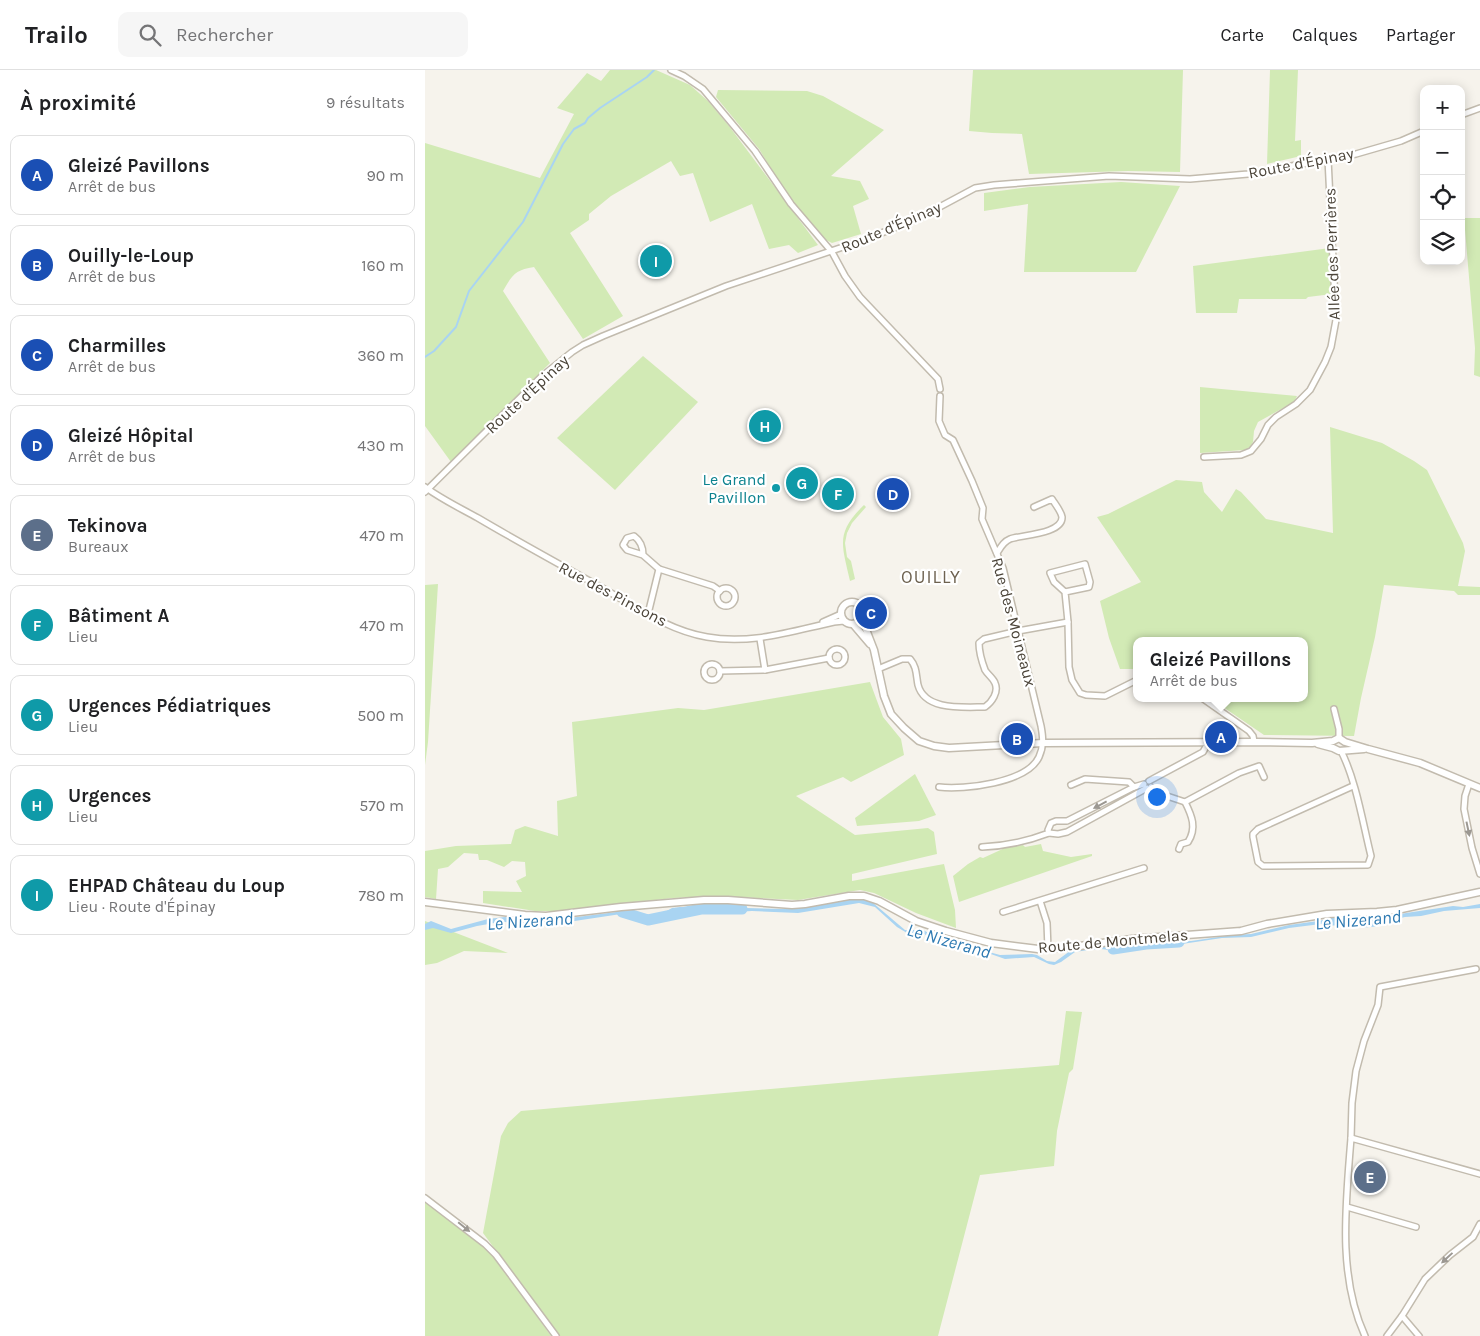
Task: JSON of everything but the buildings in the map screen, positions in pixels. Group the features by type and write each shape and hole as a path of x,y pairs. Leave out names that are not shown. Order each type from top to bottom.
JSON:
{"street":[{"path":"671,70 703,89 755,151 791,204 832,252 860,298 938,379 940,389"},
{"path":"1465,114 1480,108"},
{"name":"Route d'Épinay","path":"426,490 541,377 583,345 726,286 832,252 919,218 975,188 1109,176 1190,178 1248,174 1356,154 1401,141 1420,133"},
{"name":"Allée des Perrières","path":"1204,457 1241,455 1251,452 1261,439 1268,425 1276,417 1296,404 1310,390 1325,362 1331,347 1335,320 1328,159"},
{"name":"Rue des Moineaux","path":"940,396 939,421 945,435 953,440 972,481 983,508 982,519 1003,568 1041,726 1043,743"},
{"name":"Rue des Pinsons","path":"426,490 677,629 707,638 760,639 813,626 844,621"},
{"path":"997,553 1003,543 1012,538 1033,535 1056,527 1061,522 1062,515 1052,499 1034,507"},
{"path":"643,555 659,569 713,586 720,591"},
{"path":"1065,592 1089,587 1090,582 1085,564 1050,573 1054,582 1065,592 1069,667 1080,693 1105,696 1133,682"},
{"path":"648,614 659,569"},
{"path":"853,624 860,622 864,613 858,603 854,602 843,606 841,614 844,621 853,624 873,650"},
{"name":"Rue des Pinsons","path":"813,626 841,614"},
{"path":"862,619 891,714 903,728 919,741 934,746 949,748 1043,743 1338,742 1402,757 1480,788"},
{"path":"878,669 902,659 910,659 918,675 918,684 921,692 927,699 937,705 985,707 992,702 996,691 995,682 986,671 979,651 979,643 1018,631 1068,622"},
{"path":"760,639 765,670"},
{"path":"720,671 765,670 829,658"},
{"path":"1208,702 1249,731 1253,736 1254,742"},
{"path":"1334,709 1339,729 1337,751 1369,749"},
{"path":"1338,742 1345,747 1342,751 1346,760 1353,786 1371,856 1368,865 1263,866 1258,862 1253,837 1253,834 1258,829 1353,786"},
{"path":"939,787 974,787 1006,779 1022,772 1039,758 1043,743"},
{"path":"983,847 1021,842 1049,833 1067,832 1203,752 1208,743"},
{"path":"1049,833 1048,830 1051,823 1067,821 1134,787 1148,785 1158,793 1185,802 1259,764 1264,777"},
{"path":"1071,785 1085,778 1129,782 1134,787"},
{"path":"1469,784 1465,796 1464,809 1472,848 1480,874"},
{"path":"1179,849 1181,844 1188,842 1193,834 1193,823 1185,802"},
{"path":"1003,912 1144,868"},
{"name":"Route de Montmelas","path":"425,902 546,916 704,900 792,905 849,896 864,896 879,901 916,921 962,936 991,943 1038,949 1132,939 1241,931 1267,924 1327,914 1397,910 1480,892"},
{"path":"1040,901 1047,923 1048,948"},
{"path":"1365,1336 1358,1322 1353,1304 1348,1274 1347,1207 1351,1104 1356,1071 1364,1041 1378,1005 1380,987 1476,969"},
{"path":"1351,1138 1480,1174"},
{"path":"425,1198 478,1238 496,1255 556,1336"},
{"path":"1347,1207 1416,1227"},
{"path":"1387,1336 1425,1279 1450,1255 1473,1237 1480,1224"},
{"path":"1402,1316 1419,1336"}],"green space":[{"path":"610,70 656,70 690,85 708,101 729,126 818,245 798,253 789,245 769,249 752,204 710,222 693,173 680,176 671,161 611,196 589,214 589,220 570,233 623,316 583,339 534,267 515,274 503,291 550,363 451,462 425,426 425,143 540,178 574,114 557,108 587,73 601,81"},
{"path":"973,70 1183,70 1180,172 1128,171 1029,174 1022,134 969,131"},
{"path":"1270,70 1298,70 1295,141 1301,140 1301,156 1267,164"},
{"path":"718,90 807,91 823,96 884,130 831,176 860,181 869,199 853,206 861,234 832,243 822,238 792,203 759,149 716,97"},
{"path":"1121,182 1180,186 1136,272 1024,272 1028,204 984,211 984,193 1030,187"},
{"path":"1465,218 1480,218 1480,377 1474,375 1475,348"},
{"path":"1330,248 1332,294 1308,297 1306,299 1239,299 1237,313 1196,313 1193,266"},
{"path":"643,356 698,402 615,490 557,438"},
{"path":"1200,387 1297,396 1294,402 1258,422 1254,431 1253,442 1245,450 1200,453"},
{"path":"1330,427 1382,443 1427,470 1463,543 1465,551 1458,586 1480,587 1480,595 1458,595 1454,591 1384,585 1354,736 1264,735 1223,707 1225,702 1308,702 1308,637 1133,637 1133,669 1120,669 1109,638 1100,601 1141,582 1097,517 1108,514 1176,480 1202,482 1204,492 1222,512 1236,489 1266,519 1333,533"},
{"path":"864,505 866,507 852,523 847,533 845,543 847,557 851,561 855,579 850,581 843,549 843,540 848,524"},
{"path":"438,584 428,742 425,765 425,585"},
{"path":"870,682 883,717 901,739 904,755 851,782 843,777 796,796 855,835 928,828 934,832 937,854 852,874 852,881 944,864 955,910 956,928 916,913 874,893 860,890 798,900 716,896 673,898 562,911 535,911 483,903 483,891 522,892 516,881 526,876 525,862 512,861 504,867 487,860 479,860 478,854 464,853 448,867 438,869 436,899 425,897 425,851 456,846 511,844 515,830 525,826 558,836 557,801 577,796 572,722 678,708 704,710"},
{"path":"915,774 936,815 919,821 857,826 855,818"},
{"path":"1041,844 1043,851 1071,857 1092,854 1092,856 959,902 953,876 968,864 980,857 983,858 1007,847 1023,845 1025,847"},
{"path":"425,921 508,953 464,951 437,963 425,965"},
{"path":"1066,1011 1082,1012 1073,1069 1069,1073 1057,1131 1054,1166 980,1175 938,1336 559,1336 483,1233 501,1136 508,1123 521,1111 1059,1065"},
{"path":"425,1202 494,1256 551,1336 425,1336"}],"water":[{"path":"848,899 863,899 872,902 905,930 923,930 940,939 967,942 1000,955 1032,954 1047,961 1055,962 1070,951 1103,946 1116,948 1133,942 1191,941 1251,934 1337,917 1358,917 1373,920 1453,906 1463,907 1480,904 1480,908 1444,911 1380,923 1368,924 1355,919 1343,920 1289,928 1251,937 1222,938 1182,944 1148,944 1117,951 1088,950 1075,952 1054,965 1034,957 1005,959 968,946 945,944 933,940 923,933 907,933 897,927 875,907 859,903 798,913 734,912 725,909 693,910 676,911 656,921 646,922 621,914 568,922 528,923 517,926 500,922 451,933 433,928 425,930 425,924 431,921 451,929 488,919 505,917 546,921 624,911 641,918 646,918 658,916 672,908 680,907 707,909 722,906 737,909 788,909 816,906"}],"waterway":[{"path":"425,357 434,351 456,327 469,291 523,222 563,144 574,129 585,123 600,108 647,77 654,70"},
{"name":"Le Nizerand","path":"622,912 648,920 701,909 742,909"},
{"name":"Le Nizerand","path":"1333,920 1374,921"},
{"name":"Le Nizerand","path":"1113,949 1179,942"}],"place":[{"name":"EHPAD Château du Loup","path":"656,261"},
{"name":"Urgences","path":"765,426"},
{"name":"Urgences Pédiatriques","path":"802,483"},
{"name":"Le Grand Pavillon","path":"776,488"},
{"name":"Bâtiment A","path":"838,494"},
{"name":"Gleizé Hôpital","path":"893,494"},
{"name":"Charmilles","path":"871,613"},
{"name":"Gleizé Pavillons","path":"1221,737"},
{"name":"Ouilly-le-Loup","path":"1017,739"},
{"name":"Tekinova","path":"1370,1177"}],"district":[{"name":"OUILLY","path":"931,577"}]}
